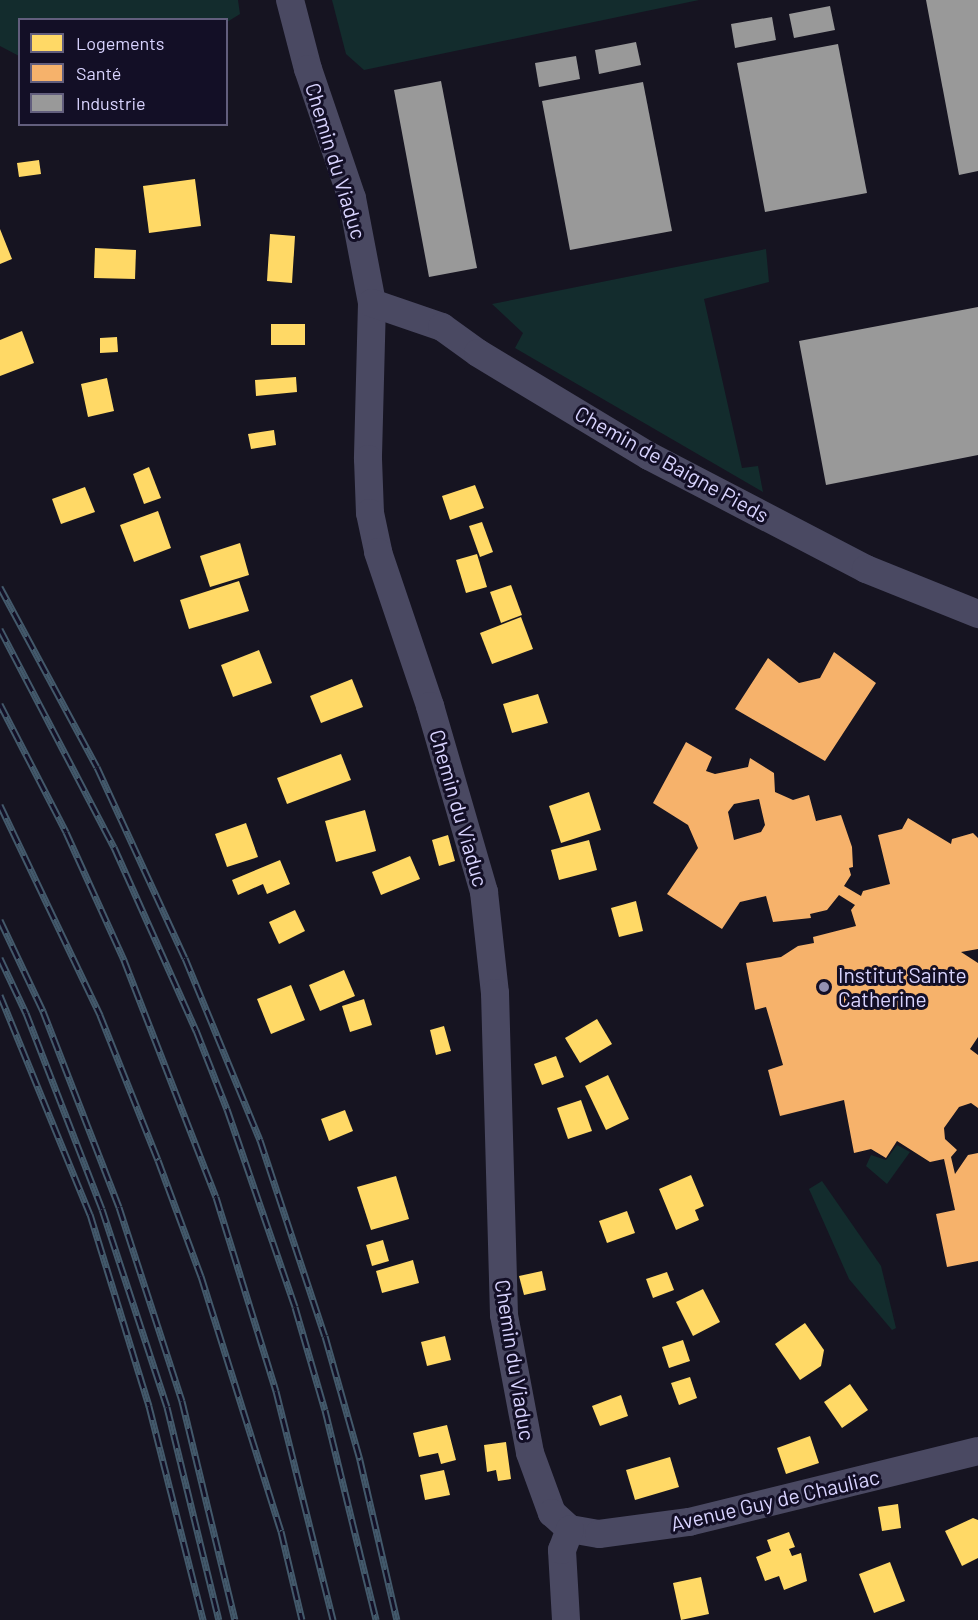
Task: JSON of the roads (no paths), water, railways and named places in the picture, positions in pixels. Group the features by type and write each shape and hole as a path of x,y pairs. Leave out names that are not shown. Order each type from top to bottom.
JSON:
{"street":[{"name":"Chemin du Viaduc","path":"290,0 308,69 352,198 372,303 370,513 378,552 430,706 484,892 495,993 504,1315 530,1453 552,1513 570,1529"},
{"name":"Chemin de Baigne Pieds","path":"372,303 442,327 478,353 649,456 866,569 978,614"},
{"name":"Avenue Guy de Chauliac","path":"570,1529 599,1534 689,1522 978,1451"},
{"path":"566,1620 562,1550 570,1529"}],"railway":[{"path":"0,587 97,767 185,958 260,1140 325,1336 360,1460 397,1620"},
{"path":"0,629 114,847 196,1030 227,1109 295,1307 325,1410 376,1620"},
{"path":"0,704 66,832 124,960 216,1197 276,1391 333,1620"},
{"path":"0,805 100,1015 201,1276 281,1531 302,1620"},
{"path":"0,920 43,1011 119,1207 182,1401 235,1620"},
{"path":"0,958 26,1013 102,1209 167,1407 219,1620"},
{"path":"0,995 90,1214 149,1406 203,1620"}],"place":[{"name":"Institut Sainte Catherine","path":"824,987"}]}
